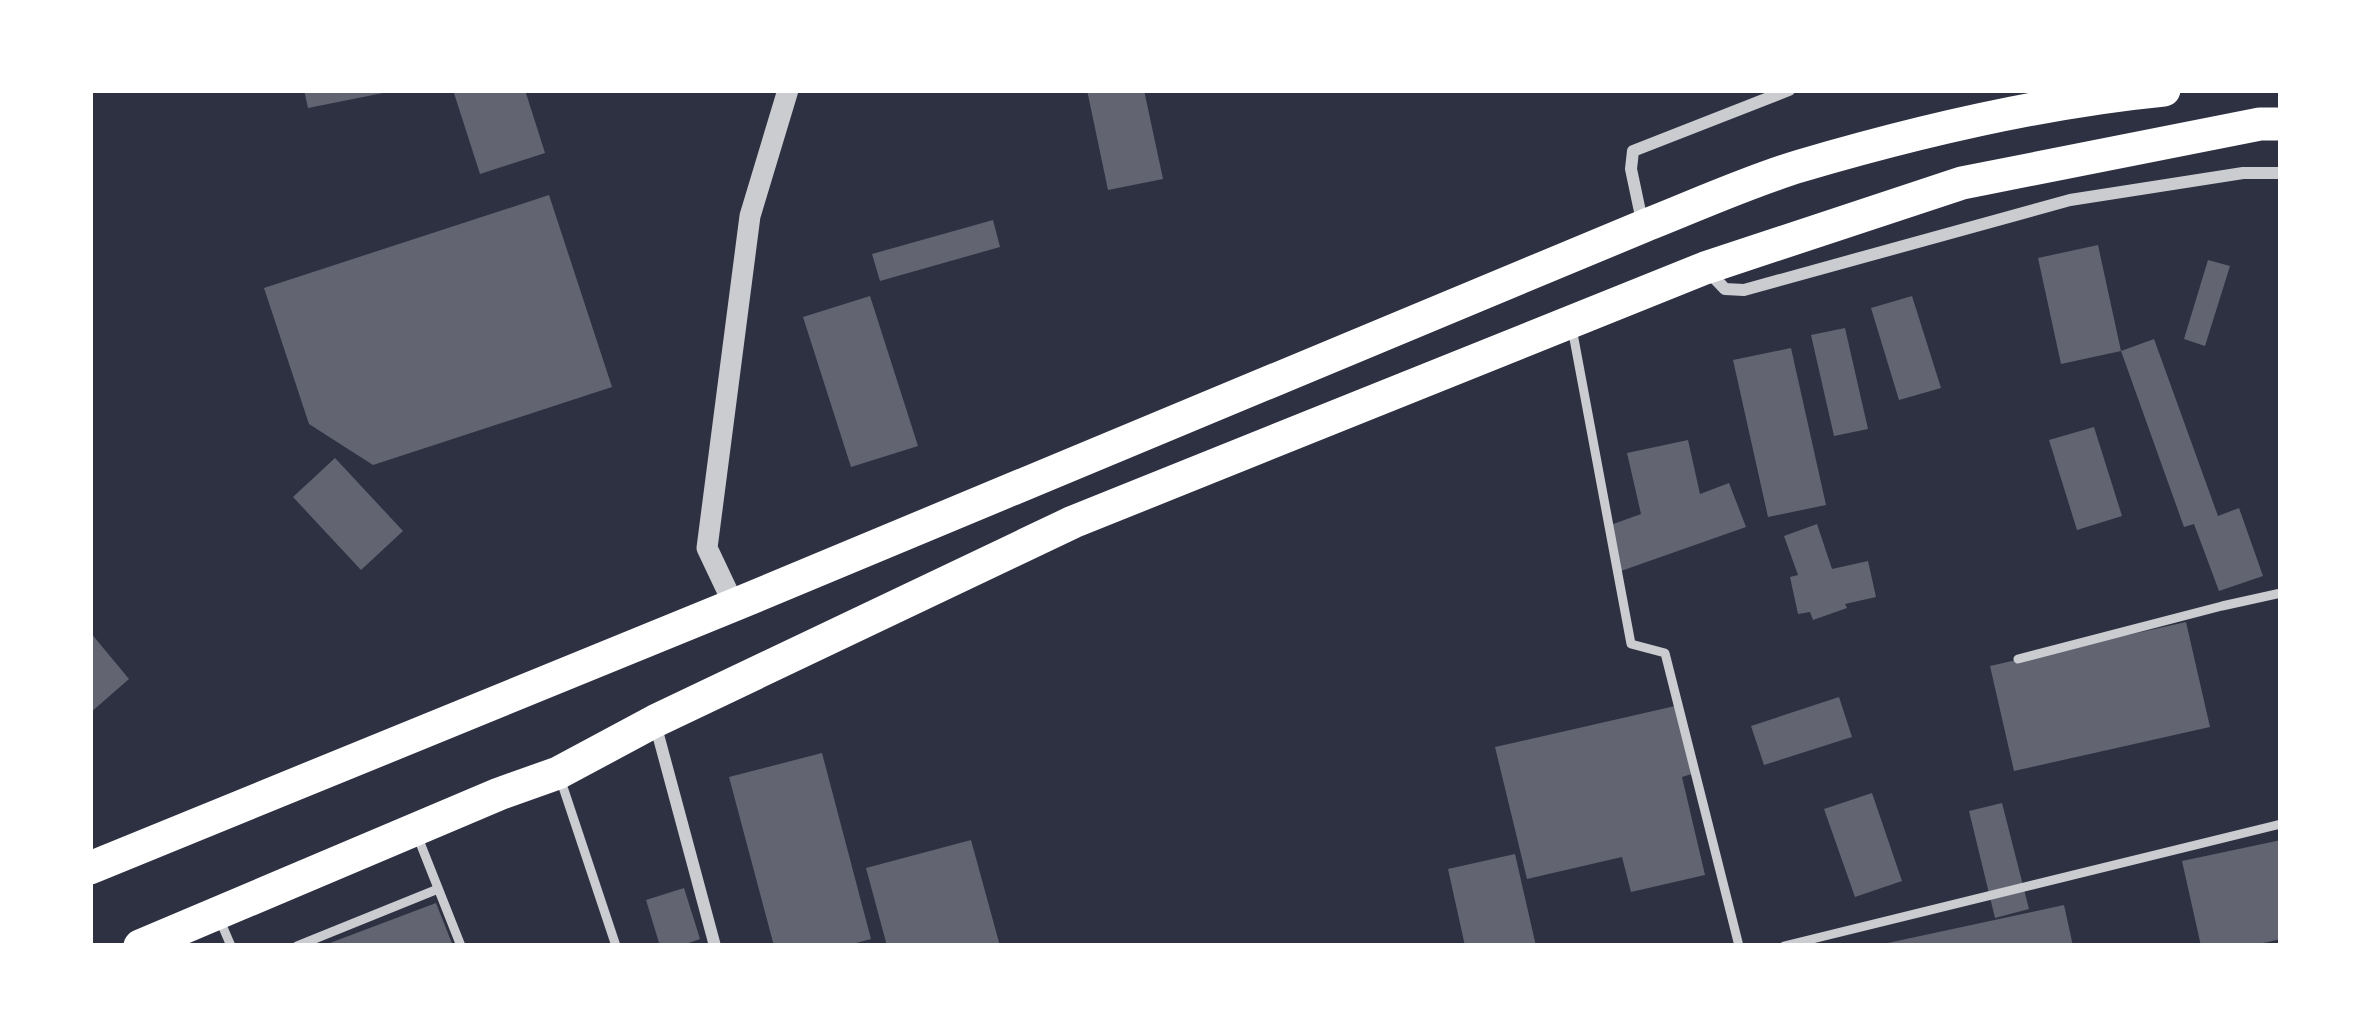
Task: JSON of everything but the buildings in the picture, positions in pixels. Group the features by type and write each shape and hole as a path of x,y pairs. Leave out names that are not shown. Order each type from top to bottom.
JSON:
{"highway":[{"path":"90,868 1796,167 1954,126 2093,97 2164,90"},
{"path":"140,946 558,773 655,721 1073,522 1706,268 1962,183 2260,124 2281,124"}],"street":[{"path":"734,605 706,548 750,216 788,90"},
{"path":"1644,226 1630,169 1633,151 1790,90"},
{"path":"1706,268 1726,289 1744,290 2070,200 2243,173 2281,172"},
{"path":"655,721 715,946"}],"lane":[{"path":"1571,322 1630,644 1665,653 1739,946"},
{"path":"2018,659 2281,593"},
{"path":"558,773 616,946"},
{"path":"1784,946 2281,824"},
{"path":"415,830 461,946"},
{"path":"297,946 438,890"},
{"path":"218,913 231,946"}]}
